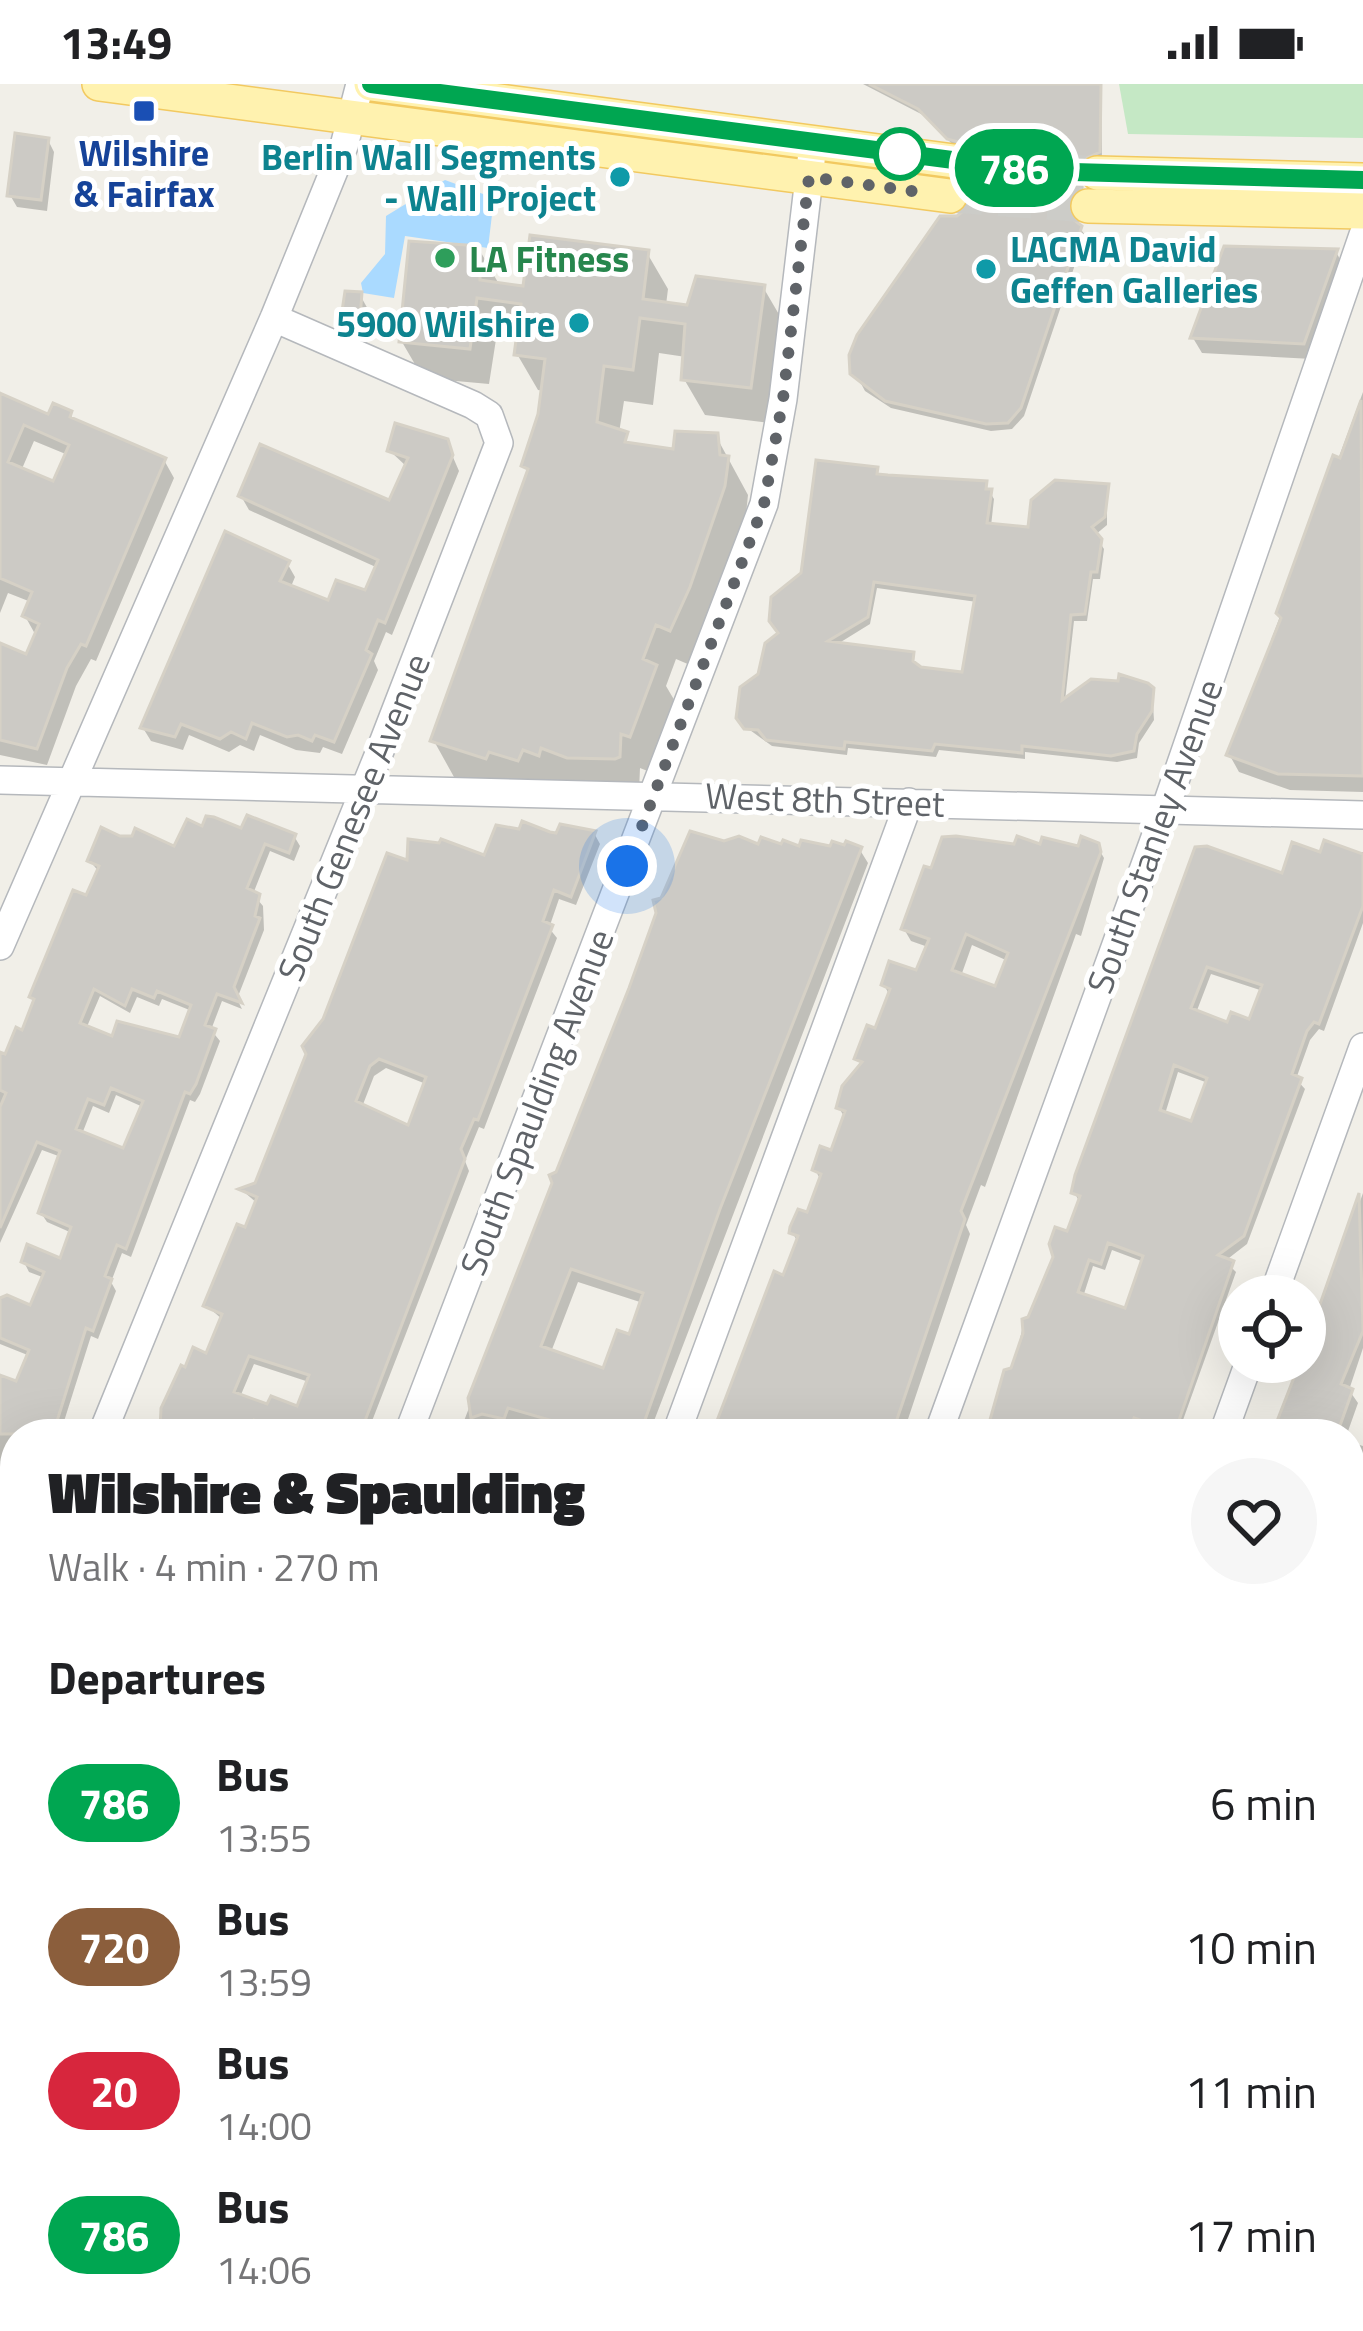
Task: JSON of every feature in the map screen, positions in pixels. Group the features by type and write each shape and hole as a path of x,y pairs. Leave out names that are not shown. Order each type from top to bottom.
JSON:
{"main road":[{"path":"99,84 357,99 811,160 954,161"},
{"path":"371,84 811,160 950,196"},
{"path":"1363,179 1092,189 1363,212"}],"street":[{"path":"0,946 274,318 357,99"},
{"name":"South Spaulding Avenue","path":"414,1419 764,504 783,399 811,160"},
{"name":"South Stanley Avenue","path":"943,1419 1165,810 1363,235"},
{"name":"South Genesee Avenue","path":"108,1419 366,786 499,443 489,416 473,405 274,318"},
{"name":"West 8th Street","path":"0,780 1363,815"},
{"path":"682,1419 909,802"},
{"path":"1281,1275 1363,1047"},
{"path":"1228,1419 1241,1383"}],"green space":[{"path":"1119,84 1363,84 1363,138 1128,134"}],"water":[{"path":"445,180 494,198 488,248 405,236 394,298 363,293 361,283 385,254 386,216"}],"building":[{"name":"LACMA David Geffen Galleries","path":"869,84 1101,84 1100,152 1080,161 1076,174 1082,187 1067,204 1070,217 1082,226 1021,408 1008,423 986,424 885,401 850,374 849,355 857,335 940,216 957,216 967,208 970,189 963,180 975,163 966,144 947,139 918,109"},
{"path":"15,133 49,138 41,200 7,196"},
{"path":"530,235 649,250 643,299 687,305 696,276 765,285 751,388 681,380 685,324 640,318 633,370 604,366 597,422 628,432 625,442 673,449 675,431 718,433 720,455 729,456 725,486 690,587 670,631 656,625 643,659 657,665 630,737 621,734 620,757 615,759 567,758 541,748 539,756 523,750 518,761 489,752 486,759 430,741 528,469 521,466 538,414 545,359 514,355 521,304 477,298 470,349 399,342 409,241 480,246 480,280 523,286"},
{"path":"1224,246 1338,249 1304,344 1190,338"},
{"path":"345,291 362,292 360,320 341,318"},
{"path":"0,393 48,414 53,403 72,411 70,417 166,458 86,646 81,644 67,668 37,749 0,740 0,643 26,654 39,624 22,616 32,592 0,578","holes":["24,425 69,445 53,481 8,462"]},
{"path":"1361,400 1363,776 1278,774 1226,755 1281,618 1276,613 1333,455 1340,458"},
{"path":"395,423 448,439 453,455 385,623 378,620 366,650 372,654 334,742 315,735 312,741 298,735 287,737 252,723 246,739 231,732 220,739 181,724 175,737 140,728 225,531 290,561 280,581 328,600 336,580 365,590 378,560 238,496 260,444 389,500 408,458 387,451"},
{"path":"816,460 878,467 877,474 987,481 986,489 992,489 987,523 1028,527 1031,500 1055,480 1109,484 1105,517 1092,527 1102,539 1085,614 1071,615 1062,700 1091,679 1118,681 1119,674 1148,683 1154,688 1152,711 1137,734 1134,751 1111,756 1022,746 1022,753 935,744 932,751 845,742 844,749 766,740 758,730 744,729 736,718 740,687 758,674 765,643 778,633 769,621 771,597 801,573","holes":["874,582 975,596 962,672 921,667 913,661 914,652 828,641 868,617"]},
{"path":"247,815 296,834 289,853 265,844 247,888 260,894 255,916 260,918 234,987 242,1003 217,994 205,1025 216,1029 196,1084 190,1094 185,1092 126,1249 117,1245 105,1276 112,1279 93,1331 86,1328 58,1419 0,1419 0,1375 16,1381 29,1350 0,1338 0,1298 7,1295 30,1305 44,1272 21,1262 27,1244 60,1258 71,1227 38,1213 60,1151 37,1142 0,1228 0,1107 6,1093 0,1090 0,1052 5,1054 16,1027 22,1030 34,999 29,997 73,890 86,895 99,866 87,861 101,827 120,836 132,836 135,828 174,846 187,819 202,826 206,816 241,828","holes":["94,989 125,1006 132,989 154,998 157,991 191,1005 179,1037 117,1021 112,1036 80,1023","111,1088 143,1101 123,1148 76,1129 88,1099 104,1105"]},
{"path":"522,821 556,833 560,824 596,831 571,897 554,890 543,921 553,925 478,1120 474,1119 461,1149 465,1159 366,1419 160,1419 181,1365 185,1367 193,1347 206,1353 222,1314 203,1306 237,1224 245,1227 257,1197 238,1189 255,1183 306,1054 302,1046 323,1019 387,853 407,860 408,839 439,843 441,839 484,855 496,825 519,829","holes":["379,1059 426,1077 408,1125 356,1101 370,1066","249,1356 309,1375 297,1406 271,1396 267,1404 234,1392"]},
{"path":"690,831 724,841 739,836 758,844 761,837 799,846 801,840 830,846 832,841 844,845 846,841 862,847 720,1209 645,1419 546,1419 508,1408 504,1419 482,1414 471,1418 468,1398 552,1183 549,1175 556,1172 629,988 656,913 653,900 661,898","holes":["571,1269 643,1293 629,1334 617,1330 603,1368 541,1346"]},
{"path":"1017,836 1040,844 1042,837 1078,846 1081,836 1099,843 1101,852 961,1211 965,1219 897,1419 718,1419 774,1271 783,1275 798,1236 789,1233 790,1227 798,1209 807,1212 821,1174 812,1170 820,1146 831,1150 845,1111 836,1108 842,1086 862,1062 854,1059 867,1025 875,1028 890,989 881,985 889,961 916,970 929,939 901,929 924,866 931,868 942,837 1014,844","holes":["966,934 1008,953 995,986 952,970"]},
{"path":"1324,840 1363,854 1363,906 1319,1024 1314,1022 1307,1031 1292,1074 1302,1078 1244,1236 1218,1255 1234,1261 1229,1275 1218,1275 1218,1307 1179,1419 990,1419 1004,1370 1011,1368 1023,1333 1022,1319 1028,1317 1053,1257 1049,1244 1055,1227 1067,1231 1080,1196 1071,1193 1075,1175 1195,847 1207,846 1282,873 1292,842 1320,852","holes":["1207,967 1262,985 1249,1019 1231,1012 1227,1022 1191,1008","1174,1065 1207,1078 1191,1121 1160,1110","1108,1243 1143,1256 1125,1308 1078,1292 1089,1260 1101,1264"]},
{"path":"1359,1193 1363,1331 1341,1384 1353,1389 1342,1419 1278,1419 1292,1383 1326,1383 1326,1287"}],"tunnel":[{"path":"954,161 1097,173"},
{"path":"950,196 1088,206"}],"bus line":[{"name":"786","path":"371,84 1037,171 1363,180"}],"place":[{"name":"Wilshire & Fairfax","path":"144,111"},
{"name":"Berlin Wall Segments - Wall Project","path":"620,177"},
{"name":"LA Fitness","path":"445,258"},
{"name":"LACMA David Geffen Galleries","path":"986,269"},
{"name":"5900 Wilshire","path":"579,323"}],"route":[{"path":"627,866 764,504 783,399 809,177 912,191 900,154"}]}
